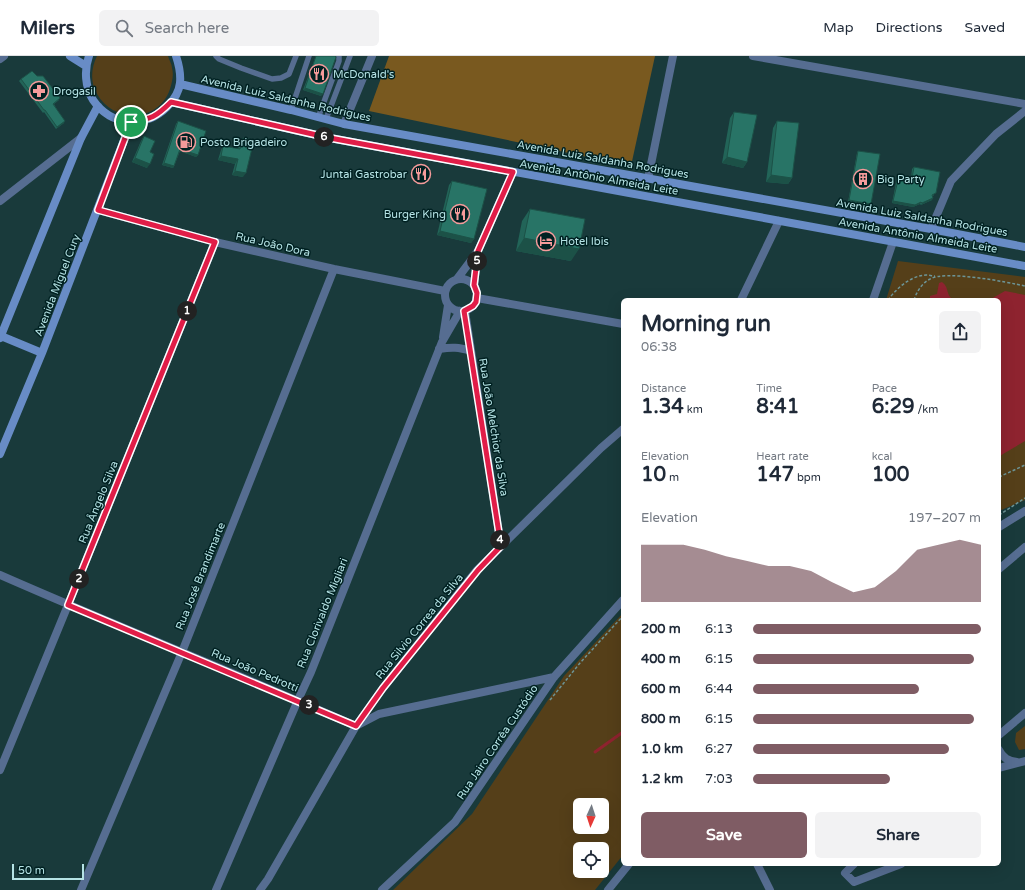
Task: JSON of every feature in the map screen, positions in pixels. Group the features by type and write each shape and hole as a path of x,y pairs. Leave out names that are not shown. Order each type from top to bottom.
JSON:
{"main road":[{"path":"70,56 86,66"},
{"path":"89,56 86,66 86,81 90,94 98,106 107,114 119,120 131,122 146,120 160,113 171,102 180,84 179,66 176,56"},
{"name":"Avenida Luiz Saldanha Rodrigues","path":"180,84 344,124 1025,247"},
{"name":"Avenida Antônio Almeida Leite","path":"171,102 330,138 1025,266"},
{"path":"42,353 0,337 81,138 98,106"},
{"name":"Avenida Miguel Cury","path":"0,454 42,353 131,122"}],"street":[{"path":"0,59 4,56"},
{"path":"344,124 372,56"},
{"path":"648,179 673,56"},
{"path":"753,56 1025,104"},
{"path":"931,229 951,181 996,134 1025,111"},
{"path":"0,201 81,138"},
{"path":"478,251 474,285 477,298 473,306 462,311 451,308 444,296 449,283 457,279 478,251 513,172"},
{"name":"Rua João Dora","path":"98,210 215,242 445,292"},
{"path":"742,298 779,221"},
{"name":"Rua Ângelo Silva","path":"0,770 215,242"},
{"path":"874,298 893,242"},
{"name":"Rua José Brandimarte","path":"82,890 182,652 334,269"},
{"path":"457,279 466,279 474,285"},
{"path":"477,298 621,324"},
{"name":"Rua Clorivaldo Migliari","path":"441,346 448,305"},
{"name":"Rua Clorivaldo Migliari","path":"216,890 311,672 441,346 462,311"},
{"name":"Rua João Melchior da Silva","path":"462,311 471,351 501,546"},
{"path":"441,346 471,351"},
{"name":"Rua Silvio Correa da Silva","path":"260,890 268,879 356,726 383,688 472,576 601,448 621,431"},
{"path":"1001,526 1025,511"},
{"path":"1001,567 1025,547"},
{"name":"Rua João Pedrotti","path":"0,575 68,605 298,700 356,726"},
{"name":"Rua Jairo Corrêa Custódio","path":"382,890 455,822 554,677 621,602"},
{"path":"356,726 380,714 554,677"},
{"path":"1001,733 1025,713"},
{"path":"1001,753 1010,761 1022,761"},
{"path":"1001,767 1022,761"},
{"path":"608,890 627,866"},
{"path":"758,866 770,890"},
{"path":"852,866 845,873 854,882 896,866"}],"lane":[{"path":"216,56 219,59 272,79 281,78 289,74 296,56"},
{"path":"291,110 309,56"},
{"path":"322,118 339,61 339,56"},
{"path":"322,118 350,56"}],"path":[{"path":"890,298 909,280 925,275 937,277"},
{"path":"915,298 922,285 931,278 944,275 998,281 1025,286"},
{"path":"1001,476 1025,465"},
{"path":"1001,514 1025,498"}],"shaded area":[{"path":"97,56 168,56 172,65 173,76 170,89 164,100 156,108 147,113 136,115 114,111 105,104 97,94 93,85 93,65"},
{"path":"389,56 655,56 631,166 369,111"},
{"path":"898,261 1025,277 1025,500 1001,510 1001,298 887,298"},
{"path":"942,282 944,284 951,298 930,298 930,296 937,294 939,283"},
{"path":"1005,291 1025,295 1025,441 1001,456 1001,298 993,298"},
{"path":"621,615 621,858 609,872 609,842 573,842 573,878 605,878 595,890 393,890 472,814 564,676"},
{"path":"1025,726 1025,749 1019,750 1015,742 1016,733"}],"building":[{"name":"McDonald's","path":"316,56 336,57 323,94 305,88"},
{"name":"Drogasil","path":"32,71 37,76 43,76 60,98 53,104 65,121 57,127 21,79"},
{"path":"734,112 757,115 747,162 727,157"},
{"name":"Posto Brigadeiro","path":"178,121 206,131 198,155 180,149 174,166 164,163"},
{"path":"777,121 799,123 792,178 771,175"},
{"path":"144,136 155,141 150,152 154,154 150,164 135,158"},
{"path":"243,138 254,140 246,173 235,171 238,159 221,156 223,146 240,149"},
{"name":"Big Party","path":"858,151 880,154 871,204 849,200"},
{"path":"914,167 940,172 936,193 932,195 933,198 915,205 893,201 899,176 912,178"},
{"name":"Burger King","path":"452,181 487,189 474,239 440,231"},
{"path":"530,209 585,219 579,249 524,238"}],"waterway":[{"path":"595,752 621,733"}],"place":[{"name":"McDonald's","path":"319,74"},
{"name":"Drogasil","path":"39,91"},
{"name":"Posto Brigadeiro","path":"186,142"},
{"name":"Juntai Gastrobar","path":"421,174"},
{"name":"Big Party","path":"863,179"},
{"name":"Burger King","path":"460,214"},
{"name":"Hotel Ibis","path":"546,241"}],"route":[{"path":"171,102 330,138 513,172 478,251 474,285 477,293 476,302 469,309 464,311 501,546 478,570 383,688 356,726 298,700 68,605 215,242 98,210 131,122 146,120 160,113 171,102"}]}
